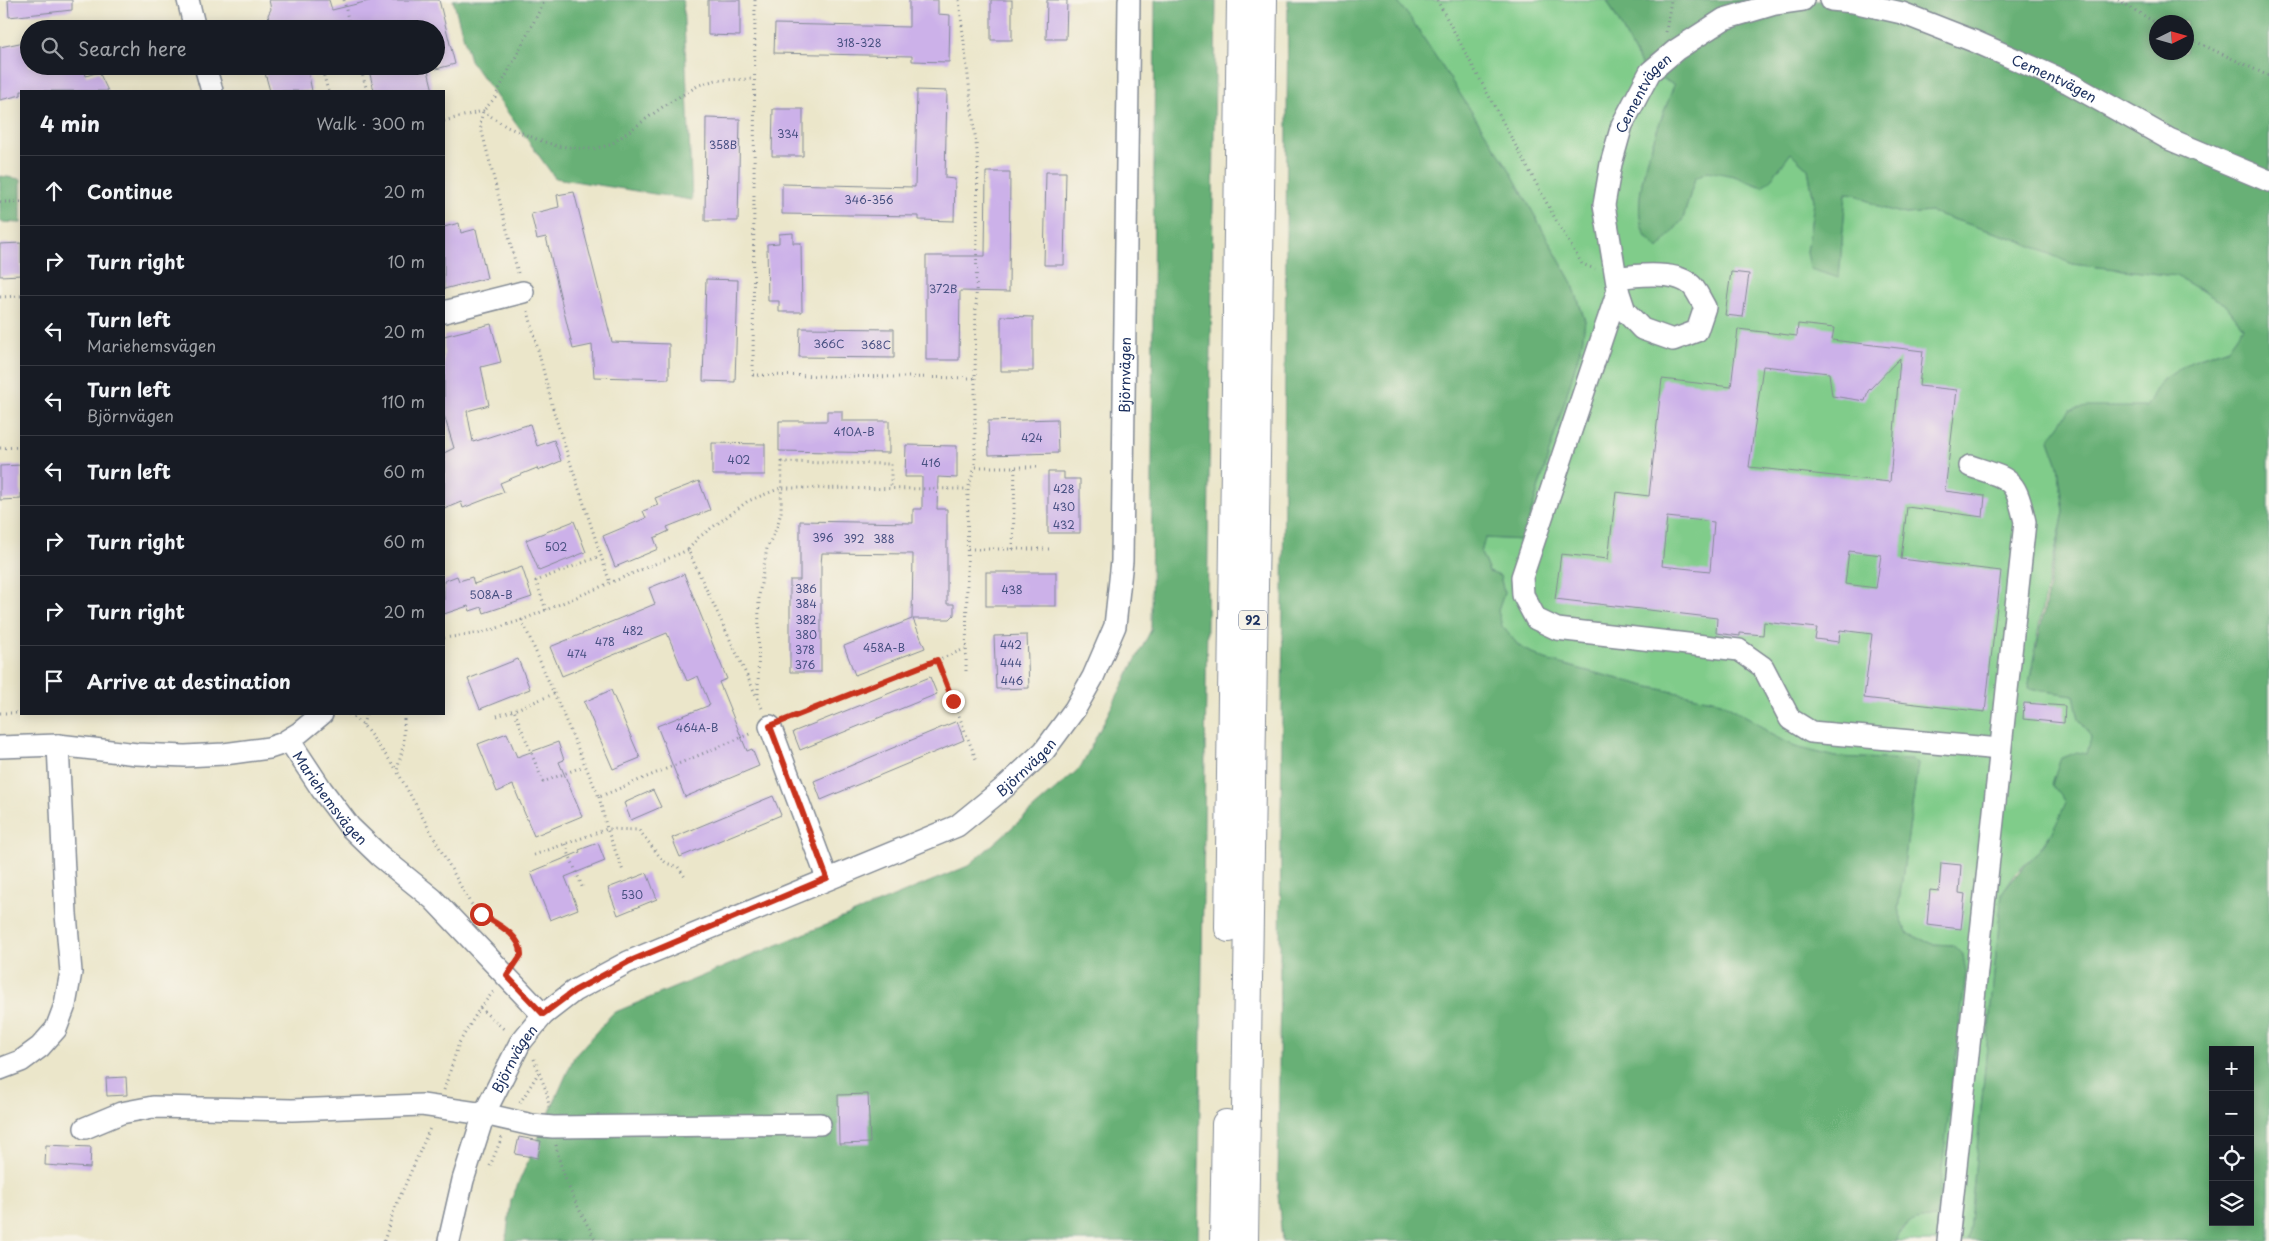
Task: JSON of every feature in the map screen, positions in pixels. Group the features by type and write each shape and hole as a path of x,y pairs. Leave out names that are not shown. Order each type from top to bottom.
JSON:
{"highway":[{"name":"92","path":"1224,1241 1241,0"},
{"name":"92","path":"1244,1241 1263,0"}],"street":[{"path":"188,0 193,20"},
{"name":"Björnvägen","path":"449,1241 463,1180 484,1114 520,1043 543,1014 574,991 628,962 956,826 1005,787 1044,751 1075,709 1093,677 1115,626 1122,561 1130,0"},
{"name":"Cementvägen","path":"1618,284 1604,206 1611,164 1622,125 1650,72 1676,50 1724,20 1775,4 1803,0"},
{"name":"Cementvägen","path":"1831,0 1853,2 1902,13 1976,42 2069,83 2169,139 2269,181"},
{"path":"208,75 212,90"},
{"path":"1618,284 1522,577 1523,595 1536,619 1557,629 1740,650 1763,667 1790,720 1811,732 2000,749"},
{"path":"445,312 523,292"},
{"path":"1948,1241 2025,522 2019,493 2006,478 1970,466"},
{"path":"289,740 321,715"},
{"path":"770,726 827,878"},
{"name":"Mariehemsvägen","path":"0,748 58,745 137,754 185,756 250,751 269,748 289,740 322,790 350,827 380,856 433,899 543,1014"},
{"path":"0,1069 21,1061 40,1047 56,1029 67,997 71,972 66,914 58,745"},
{"path":"85,1128 121,1113 153,1107 292,1110 422,1104 484,1114 532,1125 553,1127 820,1124"}],"path":[{"path":"344,0 348,20"},
{"path":"755,0 752,375 975,378"},
{"path":"959,0 978,160 975,467 968,489 966,671"},
{"path":"1437,0 1557,222 1582,264 1618,284"},
{"path":"2118,0 2149,19"},
{"path":"2194,42 2269,76"},
{"path":"325,75 328,90"},
{"path":"363,75 367,90"},
{"path":"445,121 484,111 507,128 556,146 592,149 610,146 664,106 699,85 716,80 754,79"},
{"path":"0,202 20,202"},
{"path":"0,297 20,296"},
{"path":"0,448 20,447"},
{"path":"758,701 759,596 767,548 778,527 782,462 892,464 892,489"},
{"path":"975,467 1040,467"},
{"path":"1013,549 1015,467"},
{"path":"445,638 482,633 522,620 688,550 698,538 748,501 781,488 968,489"},
{"path":"968,549 1052,549"},
{"path":"688,550 770,726"},
{"path":"546,610 536,581 600,556"},
{"path":"522,620 599,797 607,829 622,872"},
{"path":"599,797 770,726 965,649"},
{"path":"937,660 976,759"},
{"path":"497,716 554,694"},
{"path":"514,710 542,782 584,766"},
{"path":"0,714 20,713"},
{"path":"350,715 363,725 397,771 469,901 481,914 507,930 520,945 521,955 507,976"},
{"path":"363,725 366,715"},
{"path":"397,771 404,742 404,715"},
{"path":"534,855 607,829 639,830 660,858 666,863 678,867 684,878"},
{"path":"565,844 583,889"},
{"path":"480,1008 520,1043"},
{"path":"486,1175 510,1120 540,1072"}],"green space":[{"path":"453,0 683,0 692,200 555,178 470,60"},
{"path":"1155,0 1216,0 1198,1241 506,1241 511,1200 574,1057 613,1013 968,866 1080,768 1151,630"},
{"path":"1288,0 1396,0 1411,19 1509,169 1573,285 1585,321 1582,343 1523,540 1485,538 1481,553 1489,572 1500,576 1504,593 1498,611 1502,626 1519,646 1545,660 1650,687 1721,702 1756,722 1770,734 1795,747 1836,757 1911,760 1918,763 1898,909 1907,933 1932,944 1953,945 1963,954 1966,973 1936,1218 1917,1221 1905,1226 1896,1241 1282,1241 1278,1195"},
{"path":"1396,0 1607,0 1643,68 1674,85 1654,139 1642,181 1640,201 1640,219 1645,235 1659,248 1683,219 1695,178 1708,170 1734,176 1772,178 1791,153 1808,169 1814,201 1807,252 1839,277 1846,193 1855,194 1881,208 1906,214 1931,212 2018,240 2072,264 2176,276 2225,304 2243,327 2228,348 2191,361 2160,382 2146,408 2125,408 2049,440 2058,465 2064,512 2043,604 2028,689 2074,695 2079,719 2091,736 2088,754 2056,826 2037,853 2014,875 2002,893 1968,1241 1896,1241 1897,1235 1911,1221 1953,945 1932,944 1907,933 1898,909 1918,763 1911,760 1836,757 1795,747 1770,734 1756,722 1721,702 1650,687 1545,660 1519,646 1502,626 1498,611 1504,593 1500,576 1489,572 1481,553 1485,538 1523,540 1582,343 1585,320 1573,285 1509,169 1411,19"},
{"path":"1607,0 2269,0 2269,1241 1968,1241 2002,893 2045,842 2063,809 2066,802 2052,785 2060,759 2077,752 2087,754 2091,737 2079,719 2074,695 2028,689 2064,512 2058,465 2049,440 2070,410 2087,407 2146,407 2160,382 2191,361 2228,348 2243,327 2225,304 2176,276 2072,264 2018,240 1931,212 1906,214 1881,208 1855,194 1846,193 1839,278 1810,269 1807,252 1814,201 1808,169 1791,153 1772,178 1762,187 1734,176 1708,171 1695,178 1683,219 1658,249 1645,235 1640,219 1640,201 1642,181 1654,139 1674,85 1643,68"},
{"path":"0,176 20,179 20,223 0,222"}],"building":[{"path":"8,0 72,0 72,10 9,17"},
{"path":"269,0 329,0 332,10 373,0 439,0 444,20 269,20 268,15 271,9"},
{"path":"708,0 740,0 740,36 708,35"},
{"path":"909,0 938,0 938,14 950,15 949,62 912,61 912,56 774,53 775,24 909,27"},
{"path":"991,0 1012,0 1012,40 991,40"},
{"path":"1047,0 1067,0 1066,39 1046,39"},
{"path":"445,24 455,64 445,67"},
{"path":"20,43 20,75 100,75 108,90 20,90 20,95 0,100 0,47"},
{"path":"266,75 309,75 312,90 270,90"},
{"path":"370,75 429,75 433,90 374,90"},
{"path":"917,90 947,91 945,178 955,179 954,221 919,220 919,216 782,214 782,184 915,187"},
{"path":"773,109 803,109 803,156 772,156"},
{"path":"706,118 740,119 738,221 705,221"},
{"path":"986,172 1010,172 1009,292 960,291 959,360 926,360 926,256 985,256"},
{"path":"1046,172 1066,172 1064,265 1044,265"},
{"path":"574,192 612,342 669,344 669,379 594,377 592,345 573,349 546,237 537,239 531,214 559,207 557,195"},
{"path":"459,223 461,233 476,229 487,278 445,289 445,227"},
{"path":"793,233 793,243 801,243 802,312 779,312 779,301 768,301 767,244 779,243 779,234"},
{"path":"20,243 20,275 0,276 0,244"},
{"path":"1731,272 1749,274 1743,317 1725,315"},
{"path":"706,279 738,280 735,382 703,381"},
{"path":"1001,316 1033,317 1033,371 1001,371"},
{"path":"491,324 501,362 481,367 489,405 467,411 473,442 530,424 537,446 554,440 561,461 538,471 537,468 500,483 504,492 463,508 461,502 445,509 445,452 454,448 445,418 445,336"},
{"path":"1798,324 1834,328 1832,340 1923,351 1919,386 1957,390 1945,491 1985,496 1983,517 1907,507 1901,559 2001,571 1985,712 1864,698 1872,634 1840,630 1839,642 1815,639 1817,628 1764,622 1763,635 1740,633 1740,636 1716,633 1717,618 1555,599 1561,554 1608,559 1616,492 1649,496 1662,379 1731,387 1738,329 1797,336","holes":["1900,358 1890,482 1749,467 1763,366 1829,373 1832,396 1865,401 1868,391","1667,517 1714,522 1710,571 1662,566","1849,551 1881,555 1876,588 1845,584"]},
{"path":"800,328 894,329 894,358 799,357"},
{"path":"827,411 842,411 842,421 889,421 889,453 779,451 779,421 827,421"},
{"path":"1057,419 1058,453 989,455 988,421"},
{"path":"712,443 765,444 765,475 712,475"},
{"path":"906,445 957,446 957,478 938,477 937,509 947,509 947,604 954,604 954,615 950,619 913,619 925,648 855,675 844,646 912,619 913,554 822,553 821,672 790,672 790,580 800,580 800,521 913,523 913,509 922,509 922,477 905,477"},
{"path":"20,465 20,499 0,500 0,466"},
{"path":"1048,472 1064,472 1064,479 1080,479 1080,533 1048,533"},
{"path":"699,481 710,510 667,527 669,531 654,538 658,549 615,567 603,536 646,518 643,511 658,505 655,498"},
{"path":"574,521 586,552 539,571 526,540"},
{"path":"522,567 532,597 484,613 482,607 470,611 468,606 445,614 445,581 457,576 459,581 472,577 474,584"},
{"path":"986,572 1056,572 1056,606 986,606"},
{"path":"684,574 727,679 719,682 747,751 752,749 759,766 685,797 657,726 710,705 698,676 687,681 667,633 562,676 550,647 655,604 649,588"},
{"path":"1027,635 1029,688 996,689 994,636"},
{"path":"518,659 530,689 480,709 468,679"},
{"path":"930,677 937,694 800,750 793,732"},
{"path":"611,690 640,758 613,769 584,702"},
{"path":"2024,703 2065,706 2064,723 2023,719"},
{"path":"957,721 964,740 821,800 814,781"},
{"path":"507,733 517,757 558,742 564,760 559,762 582,816 534,836 513,785 497,792 478,744"},
{"path":"653,790 661,807 631,820 624,803"},
{"path":"773,796 781,815 680,857 672,838"},
{"path":"598,843 605,861 565,877 578,909 550,920 531,872"},
{"path":"1941,863 1961,865 1959,893 1965,894 1961,929 1927,925 1930,890 1939,891"},
{"path":"647,873 657,899 618,915 608,888"},
{"path":"126,1077 127,1095 107,1096 106,1078"},
{"path":"868,1094 870,1143 839,1144 838,1095"},
{"path":"519,1137 541,1141 538,1158 515,1154"},
{"path":"46,1145 91,1147 90,1168 45,1165"}],"route":[{"path":"481,914 507,930 520,945 521,955 507,976 543,1014 574,991 628,962 827,878 788,769 770,726 937,660 953,701"}]}
